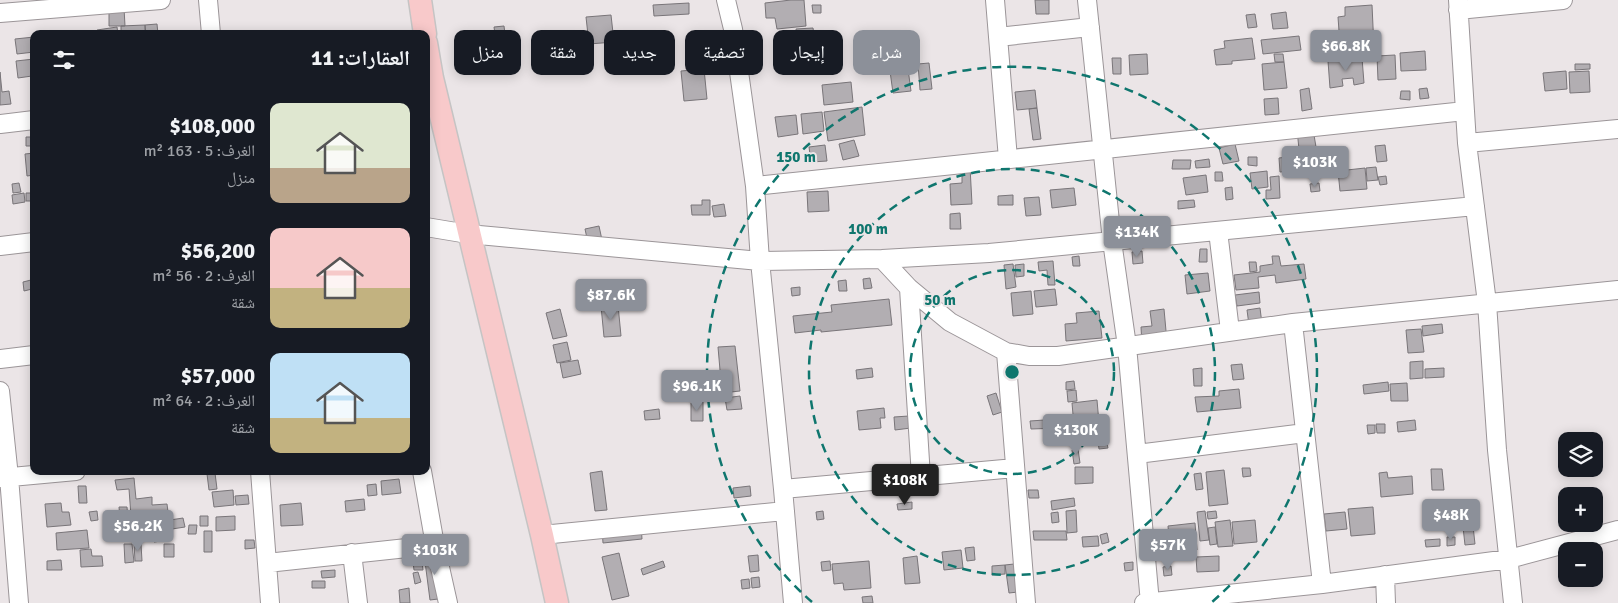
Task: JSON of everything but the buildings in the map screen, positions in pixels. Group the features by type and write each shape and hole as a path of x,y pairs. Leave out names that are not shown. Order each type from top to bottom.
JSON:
{"main road":[{"path":"420,0 424,30"},
{"path":"430,82 542,535 557,603"}],"street":[{"path":"0,13 161,0"},
{"path":"208,0 211,30"},
{"path":"726,0 734,29 755,186 760,261 783,489 792,603"},
{"path":"995,0 1008,159"},
{"path":"1087,0 1112,241 1127,346 1150,603"},
{"path":"1513,603 1497,450 1487,303 1467,143 1458,5 1563,0"},
{"path":"998,37 1090,27"},
{"path":"755,186 1465,112"},
{"path":"0,124 30,120"},
{"path":"1467,143 1618,129"},
{"path":"430,229 468,234 760,261 882,259 989,253 1475,206"},
{"path":"1218,231 1230,331"},
{"path":"0,246 30,242"},
{"path":"882,259 909,288 950,322 1006,352 1029,356 1058,356 1293,323 1618,290"},
{"path":"909,288 921,476"},
{"path":"1293,323 1322,584"},
{"path":"1006,352 1026,603"},
{"path":"0,359 30,356"},
{"path":"0,391 4,478 19,603"},
{"path":"1136,454 1305,433"},
{"path":"783,489 1016,468"},
{"path":"4,478 35,475"},
{"path":"260,475 270,603"},
{"path":"423,475 435,545 448,603"},
{"path":"542,535 785,511"},
{"path":"1144,603 1270,596 1322,584 1508,559 1618,530"},
{"path":"267,563 435,545"},
{"path":"352,554 358,603"},
{"path":"1385,575 1386,603"}]}
